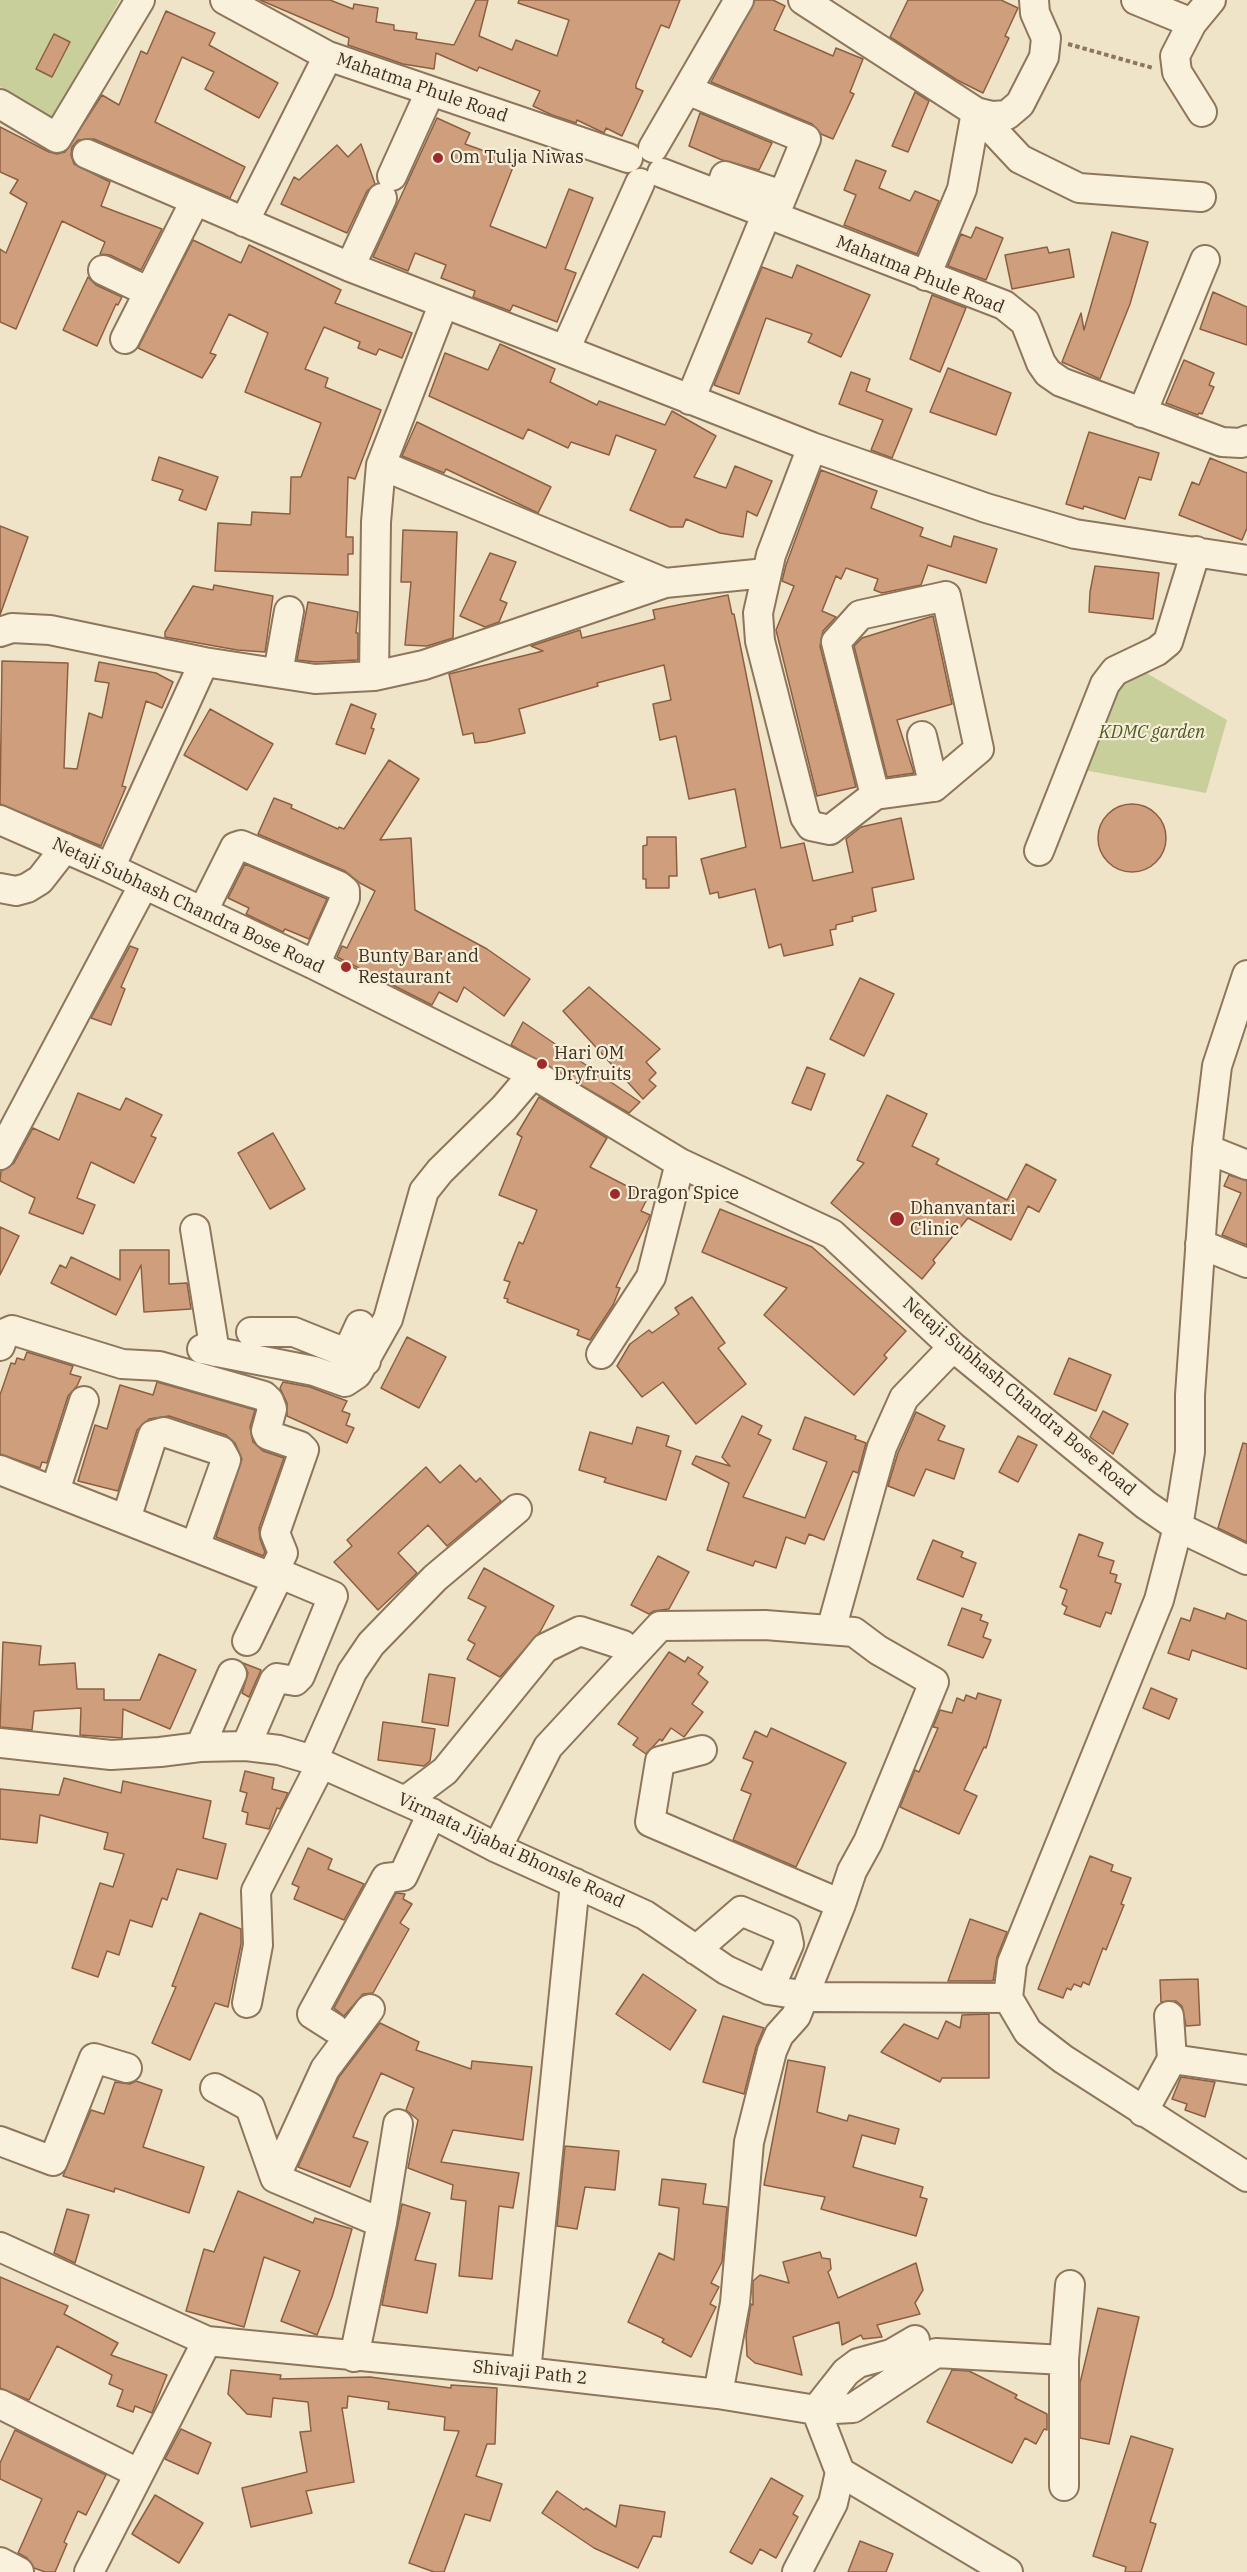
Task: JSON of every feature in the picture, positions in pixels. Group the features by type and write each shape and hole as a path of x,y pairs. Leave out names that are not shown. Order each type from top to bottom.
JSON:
{"street":[{"path":"0,104 57,138 140,0"},
{"path":"565,350 646,166 739,0"},
{"path":"803,0 976,112 1020,159 1079,188 1201,197"},
{"path":"976,112 992,116 1007,115 1020,104 1044,57 1047,38 1035,13 1034,0"},
{"path":"1136,0 1192,23"},
{"path":"1202,112 1177,72 1175,56 1192,23 1211,0"},
{"name":"Mahatma Phule Road","path":"238,3 327,56 719,193 774,205 926,276 1004,305 1025,322 1041,363 1048,373 1061,382 1222,442 1241,443 1247,440"},
{"path":"244,222 327,56"},
{"path":"687,90 806,139 774,205 690,400"},
{"path":"350,267 430,92"},
{"path":"926,276 962,189 976,112"},
{"path":"87,154 443,305 565,350 812,447 986,508 1075,534 1247,560"},
{"path":"125,339 195,201"},
{"path":"1142,413 1205,260"},
{"path":"103,270 149,292"},
{"path":"374,676 376,522 381,465 443,305"},
{"path":"812,447 766,573 758,613 760,641 805,818 811,826 830,830 875,795 934,787 979,749 946,596 860,615 836,642 875,795"},
{"path":"381,465 665,583"},
{"path":"1039,852 1104,684 1115,671 1157,651 1168,642 1196,551"},
{"path":"0,632 12,628 50,630 204,662 315,679 374,676 424,665 665,583 766,573"},
{"path":"278,673 289,611"},
{"path":"110,868 204,662"},
{"path":"922,736 934,787"},
{"name":"Netaji Subhash Chandra Bose Road","path":"0,820 110,868 315,965 533,1074 680,1163 832,1234 953,1347 1146,1505 1178,1527 1247,1560"},
{"path":"203,912 235,847 241,845 339,886 345,891 345,898 315,965"},
{"path":"0,888 15,891 27,888 40,880 65,848"},
{"path":"0,1155 144,884"},
{"path":"1247,975 1217,1066 1226,1157 1210,1248 1190,1395 1190,1452 1178,1527 1159,1600 1012,1964 1008,1998 1028,2032 1143,2112 1247,2176"},
{"path":"356,1357 388,1319 424,1191 440,1171 504,1108 533,1074"},
{"path":"600,1354 651,1277 680,1163"},
{"path":"195,1229 208,1351 314,1371 345,1382 357,1374 356,1357 360,1324"},
{"path":"1210,1248 1247,1263"},
{"path":"0,1346 5,1333 12,1330 122,1364 159,1365 264,1396 272,1409 266,1431 268,1435 300,1446 304,1450 275,1533 283,1553 272,1575 266,1575 0,1470"},
{"path":"251,1332 294,1332 356,1357"},
{"path":"842,1631 882,1447 904,1398 953,1347"},
{"path":"55,1491 84,1401"},
{"path":"126,1519 153,1435 159,1431 164,1432 220,1451 226,1460 195,1547"},
{"path":"247,2003 258,1945 256,1891 317,1762 352,1672 371,1644 435,1578 517,1509"},
{"path":"246,1746 274,1680 277,1678 295,1681 300,1676 333,1596 283,1575 277,1579 247,1641"},
{"path":"497,1848 548,1747 660,1626 765,1625 842,1631 934,1682 868,1842 852,1871 796,2016 779,2035 772,2051 747,2149 741,2260 718,2394"},
{"path":"405,1801 445,1771 545,1648 580,1631 623,1645"},
{"path":"200,1746 232,1674"},
{"path":"219,1703 251,1710"},
{"name":"Virmata Jijabai Bhonsle Road","path":"0,1743 111,1755 160,1752 200,1746 246,1746 279,1750 317,1762 432,1813 497,1848 645,1915 726,1970 769,1990 802,1996 1008,1998"},
{"path":"702,1750 660,1761 650,1822 841,1904"},
{"path":"334,2028 312,2014 386,1878 403,1876 432,1813"},
{"path":"526,2372 575,1883"},
{"path":"696,1950 741,1911 786,1930 789,1944 769,1990"},
{"path":"275,2178 325,2069 370,2009"},
{"path":"1143,2112 1172,2059 1169,2016"},
{"path":"0,2141 53,2161 94,2058 127,2068"},
{"path":"1172,2059 1247,2070"},
{"path":"215,2088 250,2107 275,2178 382,2223"},
{"path":"354,2356 382,2223 398,2124"},
{"name":"Shivaji Path 2","path":"0,2247 207,2341 526,2372 718,2394 816,2410 854,2408 936,2353 1064,2360"},
{"path":"1064,2486 1064,2360 1070,2285"},
{"path":"797,2572 833,2503 840,2472 816,2410 846,2372 858,2363 891,2354 915,2340"},
{"path":"89,2572 207,2341"},
{"path":"0,2404 138,2473"},
{"path":"840,2472 1008,2572"},
{"path":"0,2562 19,2572"}],"path":[{"path":"1047,38 1177,72"}],"green space":[{"path":"0,0 120,0 53,119 0,87"},
{"name":"KDMC garden","path":"1143,671 1227,720 1206,793 1084,770 1119,687"}],"building":[{"path":"260,0 330,0 353,9 354,4 378,8 376,22 394,25 394,30 417,33 416,39 454,45 476,0 488,0 479,36 512,50 516,40 557,56 569,20 518,3 519,0 680,0 669,28 661,25 636,84 636,88 643,91 622,136 606,128 604,133 577,120 576,123 533,106 540,91 479,67 477,71 436,53 434,69 403,64 348,45 349,38"},
{"path":"755,0 773,0 785,6 774,30 833,56 836,48 863,59 850,92 854,94 833,139 821,134 812,124 711,82"},
{"path":"908,0 1001,0 1018,8 1005,36 1009,38 983,93 957,80 890,37"},
{"path":"166,11 215,33 209,45 278,83 259,118 205,89 214,72 182,57 155,122 245,167 230,198 94,139 78,140 72,147 71,155 74,164 110,182 101,206 162,229 141,270 110,255 100,254 105,242 62,221 16,329 0,322 0,249 6,253 27,203 10,193 18,180 0,172 0,127 49,152 57,154 65,152 102,95 119,105 141,51 147,54"},
{"path":"54,34 70,42 52,77 36,69"},
{"path":"915,92 929,101 908,152 892,146"},
{"path":"700,113 772,143 759,170 722,160 689,146"},
{"path":"437,118 470,133 465,144 515,162 490,226 546,248 569,189 593,198 565,269 576,273 557,322 513,305 510,311 473,297 475,291 441,278 446,265 415,253 408,271 373,257"},
{"path":"361,144 375,184 367,191 347,233 281,204 294,177 299,180 337,145 348,157"},
{"path":"856,160 886,171 879,188 910,201 915,191 939,201 917,254 844,225 856,195 844,190"},
{"path":"976,227 1003,238 986,280 948,266 961,234 971,238"},
{"path":"1112,232 1148,242 1130,304 1100,379 1062,362 1081,313 1084,330"},
{"path":"193,240 241,263 249,245 341,290 335,303 412,333 402,358 379,349 376,355 358,348 360,342 324,327 305,369 328,378 325,387 381,410 355,479 348,477 346,537 353,537 353,554 348,554 348,575 215,571 218,523 251,525 252,512 290,514 291,477 301,477 321,423 245,392 268,333 229,314 210,353 216,355 202,378 138,348"},
{"path":"1047,247 1049,253 1069,249 1074,277 1012,289 1005,255"},
{"path":"797,265 870,295 841,357 808,342 812,334 766,318 739,394 714,385 762,267 792,278"},
{"path":"88,277 96,285 122,297 118,305 116,304 97,346 63,330"},
{"path":"1213,292 1247,307 1247,345 1200,329"},
{"path":"932,295 966,308 940,372 910,359"},
{"path":"500,344 555,369 550,382 597,405 599,401 665,425 672,411 716,436 694,477 726,488 735,466 772,481 757,516 747,511 743,537 720,533 686,519 683,527 670,527 630,510 656,450 616,435 609,455 571,442 568,448 528,429 523,439 429,396 445,353 488,370"},
{"path":"1184,360 1214,373 1209,385 1214,387 1202,414 1198,415 1166,403"},
{"path":"948,368 1011,393 996,435 930,412"},
{"path":"851,372 870,379 866,391 912,409 892,458 871,450 883,420 839,404"},
{"path":"417,422 551,487 538,513 446,469 444,473 402,456"},
{"path":"1089,432 1159,453 1151,480 1139,477 1125,519 1084,506 1083,509 1066,504"},
{"path":"159,457 218,477 206,510 179,500 183,490 152,480"},
{"path":"1210,458 1247,473 1247,528 1242,540 1179,515 1192,482 1199,485"},
{"path":"821,470 877,491 871,508 923,528 920,536 951,547 954,536 997,549 986,583 928,565 921,585 882,593 874,590 878,579 846,568 841,579 836,576 822,611 836,617 823,631 820,646 856,787 817,796 776,630 794,586 782,581 786,565"},
{"path":"0,526 28,537 0,615"},
{"path":"403,530 457,532 453,638 427,646 405,645 411,582 401,582"},
{"path":"490,553 516,562 500,600 507,603 499,622 485,627 460,616"},
{"path":"1095,566 1159,573 1153,619 1089,612"},
{"path":"214,585 273,596 265,652 237,650 165,637 165,632 193,586 213,590"},
{"path":"728,595 732,614 734,614 781,848 804,843 813,881 853,872 846,839 861,827 901,818 914,879 872,888 876,911 852,917 853,921 836,925 836,929 830,930 833,945 784,956 781,944 769,948 755,889 719,898 718,892 710,894 701,859 746,847 735,789 689,799 676,736 660,740 653,704 671,700 664,665 597,683 598,686 519,709 525,733 475,743 473,733 463,735 449,674 543,651 531,646 580,630 582,638 655,619 653,610"},
{"path":"308,602 358,612 356,633 358,633 358,660 316,662 297,660"},
{"path":"933,616 952,704 897,720 914,773 887,777 854,646 862,638"},
{"path":"2,661 68,663 64,768 77,769 89,713 102,718 109,683 95,681 99,662 156,673 173,682 162,708 146,701 122,786 126,787 101,846 0,804"},
{"path":"351,704 376,714 371,728 374,729 365,754 336,744"},
{"path":"210,709 273,744 247,790 184,755"},
{"path":"389,760 419,779 380,840 411,838 415,910 487,949 530,979 504,1016 464,987 457,1002 439,992 432,1005 337,957 342,946 347,948 375,891 345,871 258,834 274,798 338,829 339,827 344,829"},
{"path":"1125,804 1139,804 1151,809 1161,819 1166,838 1161,857 1151,867 1139,872 1125,872 1113,867 1103,857 1098,845 1098,831 1103,819 1113,809"},
{"path":"647,837 676,837 677,876 669,876 669,888 646,888 646,879 643,879 643,846 647,845"},
{"path":"245,864 327,899 309,939 285,929 283,932 246,914 249,908 228,898"},
{"path":"130,946 138,949 121,987 125,989 111,1025 91,1018"},
{"path":"860,978 894,994 864,1056 830,1039"},
{"path":"589,987 660,1049 646,1062 656,1073 649,1080 656,1086 643,1099 563,1011"},
{"path":"523,1022 640,1102 629,1113 511,1045"},
{"path":"807,1067 825,1074 811,1110 792,1103"},
{"path":"78,1093 120,1110 126,1098 162,1115 151,1136 156,1138 134,1183 91,1162 77,1198 95,1205 83,1234 29,1213 35,1198 0,1181 1,1171 14,1163 33,1128 59,1140"},
{"path":"887,1095 927,1114 912,1146 939,1159 936,1164 1007,1200 1026,1164 1056,1180 1039,1212 1028,1206 1011,1240 968,1218 933,1260 935,1263 922,1279 831,1203 864,1163 857,1160"},
{"path":"539,1097 607,1138 590,1167 648,1197 641,1211 650,1215 648,1220 616,1287 620,1288 613,1305 590,1340 577,1335 579,1330 507,1302 508,1299 504,1298 510,1282 504,1280 519,1242 523,1244 537,1210 499,1195 522,1137 517,1134"},
{"path":"273,1133 305,1189 270,1209 238,1153"},
{"path":"1229,1175 1247,1181 1247,1245 1222,1235 1241,1193 1224,1186"},
{"path":"720,1209 812,1247 906,1331 884,1355 887,1358 854,1395 764,1315 787,1288 702,1252"},
{"path":"0,1227 19,1236 0,1275"},
{"path":"120,1250 169,1250 169,1284 187,1283 191,1309 144,1312 141,1265 116,1315 51,1283 60,1265 66,1268 71,1257 120,1280"},
{"path":"692,1297 725,1343 718,1348 746,1384 696,1424 663,1382 642,1397 617,1366 630,1344 649,1330 652,1333 679,1314 675,1308"},
{"path":"407,1337 446,1357 419,1408 381,1388"},
{"path":"27,1352 73,1366 70,1374 81,1377 68,1396 47,1463 42,1462 40,1468 0,1454 0,1395 11,1363 15,1364 17,1358 24,1360"},
{"path":"1069,1358 1111,1375 1096,1411 1054,1394"},
{"path":"157,1382 255,1410 250,1427 253,1442 263,1451 284,1458 259,1528 265,1552 263,1556 216,1537 242,1459 235,1443 226,1435 169,1416 149,1419 137,1430 118,1491 78,1481 95,1425 107,1429 120,1385 153,1395"},
{"path":"283,1382 310,1387 347,1401 342,1411 350,1414 346,1425 354,1428 347,1443 287,1416 287,1403 280,1388"},
{"path":"1103,1411 1128,1424 1113,1454 1090,1437"},
{"path":"916,1412 945,1426 938,1440 964,1449 954,1479 926,1469 914,1496 888,1486 898,1453"},
{"path":"742,1416 762,1426 758,1434 771,1440 743,1497 805,1518 827,1462 793,1449 805,1417 856,1436 855,1439 866,1443 858,1473 853,1471 824,1540 809,1534 805,1544 786,1537 776,1568 755,1561 753,1566 707,1550 729,1483 692,1464 696,1456 730,1466 722,1457"},
{"path":"637,1427 669,1436 666,1446 681,1451 666,1500 604,1482 606,1478 579,1470 590,1432 632,1444"},
{"path":"1018,1436 1037,1445 1018,1482 999,1472"},
{"path":"1243,1443 1247,1444 1247,1542 1218,1528"},
{"path":"460,1465 476,1482 480,1478 501,1501 447,1546 428,1525 398,1553 417,1573 378,1610 334,1562 352,1546 347,1540 426,1467 440,1483"},
{"path":"1079,1534 1103,1543 1098,1556 1114,1561 1110,1573 1117,1575 1115,1582 1121,1584 1111,1614 1106,1612 1100,1627 1064,1614 1067,1607 1062,1604 1067,1590 1060,1587"},
{"path":"933,1540 963,1552 961,1557 976,1563 963,1597 917,1579"},
{"path":"658,1556 689,1572 669,1609 649,1614 631,1605"},
{"path":"484,1568 554,1606 540,1632 500,1677 467,1659 475,1644 468,1640 486,1607 468,1598"},
{"path":"962,1608 982,1615 980,1620 988,1623 983,1637 991,1640 983,1658 948,1645"},
{"path":"1194,1608 1225,1619 1227,1613 1247,1621 1247,1669 1192,1650 1189,1660 1168,1653 1181,1618 1190,1621"},
{"path":"3,1642 41,1646 39,1665 75,1663 77,1689 104,1689 104,1700 140,1700 159,1654 196,1670 170,1729 123,1709 122,1738 80,1735 81,1708 34,1711 32,1730 0,1727"},
{"path":"669,1652 685,1662 688,1657 703,1667 698,1674 708,1682 692,1704 703,1712 684,1737 671,1728 662,1741 660,1739 646,1754 633,1745 638,1738 618,1724"},
{"path":"243,1663 261,1670 249,1697 242,1693 248,1673"},
{"path":"429,1674 455,1678 448,1726 422,1722"},
{"path":"1151,1688 1177,1699 1169,1719 1143,1708"},
{"path":"978,1693 1001,1700 986,1748 984,1747 964,1790 977,1796 959,1834 900,1807 915,1770 919,1772 938,1728 933,1727 940,1710 952,1713 957,1698 964,1701 966,1695 976,1699"},
{"path":"383,1722 435,1729 430,1761 424,1766 378,1760"},
{"path":"771,1728 846,1763 796,1867 733,1840 751,1794 741,1790 753,1762 743,1758 755,1731 767,1737"},
{"path":"245,1771 274,1778 272,1789 288,1793 280,1809 277,1808 269,1829 246,1824 248,1813 242,1811 247,1793 240,1791"},
{"path":"64,1778 121,1793 123,1781 211,1801 203,1838 226,1844 217,1879 177,1869 167,1900 162,1898 152,1927 130,1920 119,1955 107,1951 98,1977 72,1968 100,1883 113,1887 124,1854 104,1849 108,1833 40,1815 37,1843 0,1839 0,1789 59,1795"},
{"path":"308,1848 332,1859 328,1869 364,1884 344,1920 294,1899 299,1887 292,1884"},
{"path":"1090,1856 1113,1865 1111,1871 1131,1878 1121,1904 1124,1905 1106,1950 1103,1948 1089,1985 1083,1982 1081,1987 1074,1984 1071,1990 1067,1988 1063,1998 1038,1989"},
{"path":"396,1893 405,1894 403,1899 412,1904 400,1923 409,1929 373,1993 363,1994 344,2016 334,2008"},
{"path":"200,1913 241,1929 241,1944 228,2007 215,2003 190,2060 152,2043 176,1987 172,1986"},
{"path":"970,1919 1007,1932 997,1957 993,1981 948,1981"},
{"path":"643,1974 696,2010 670,2050 616,2014"},
{"path":"1198,1979 1200,2025 1186,2026 1182,2006 1176,2001 1161,2002 1160,1980"},
{"path":"989,2014 989,2078 942,2078 940,2082 881,2052 904,2024 938,2039 946,2021 960,2028 962,2015"},
{"path":"723,2016 764,2028 756,2047 744,2094 703,2082"},
{"path":"380,2023 419,2042 416,2050 471,2069 472,2061 532,2067 523,2140 453,2130 441,2162 519,2173 513,2208 499,2206 492,2279 459,2276 466,2201 451,2199 453,2185 408,2168 418,2120 406,2110 414,2088 381,2073 353,2137 368,2142 350,2187 298,2167 339,2077"},
{"path":"788,2060 825,2067 817,2112 847,2121 849,2115 899,2129 895,2144 862,2135 853,2167 923,2187 920,2197 927,2199 916,2236 821,2209 825,2197 764,2185"},
{"path":"1181,2077 1215,2082 1205,2117 1185,2110 1187,2104 1172,2099"},
{"path":"136,2081 162,2090 143,2147 204,2167 189,2213 115,2188 114,2192 63,2176 91,2110 104,2114 115,2082 130,2084"},
{"path":"565,2146 619,2151 615,2190 585,2187 577,2229 557,2226"},
{"path":"662,2179 706,2184 703,2204 727,2207 722,2262 711,2283 719,2287 710,2304 716,2307 691,2357 662,2342 664,2339 628,2322 659,2253 674,2260 679,2208 659,2205"},
{"path":"238,2191 313,2223 315,2218 352,2229 332,2297 317,2335 281,2321 300,2271 264,2257 244,2327 186,2311 204,2249 214,2252"},
{"path":"402,2204 430,2213 415,2260 436,2264 427,2313 382,2305"},
{"path":"67,2209 89,2215 75,2263 54,2253"},
{"path":"820,2252 822,2258 830,2259 831,2269 828,2272 838,2298 916,2263 923,2290 915,2303 920,2314 877,2325 882,2337 863,2339 861,2335 842,2345 839,2322 793,2337 802,2375 755,2363 747,2356 746,2335 751,2304 753,2305 753,2281 760,2275 789,2283 783,2262"},
{"path":"0,2277 68,2306 64,2314 118,2343 111,2355 167,2375 152,2413 135,2406 133,2412 117,2406 123,2390 109,2384 112,2375 57,2346 29,2400 0,2388"},
{"path":"1098,2308 1139,2317 1109,2444 1080,2438 1080,2383"},
{"path":"231,2370 281,2375 280,2379 370,2377 451,2388 451,2385 497,2388 495,2444 487,2444 476,2476 502,2484 490,2521 465,2514 444,2572 434,2572 409,2563 459,2431 444,2430 445,2417 388,2409 389,2402 348,2396 347,2408 342,2408 354,2482 306,2491 312,2513 251,2527 242,2488 307,2472 300,2432 311,2431 308,2402 273,2398 271,2417 247,2414 228,2394"},
{"path":"952,2370 969,2371 1017,2395 1015,2398 1047,2414 1047,2430 1044,2429 1036,2444 1025,2438 1012,2463 927,2422"},
{"path":"181,2429 211,2443 198,2474 165,2459"},
{"path":"15,2430 106,2475 86,2515 78,2511 64,2542 67,2544 55,2572 45,2572 34,2568 27,2558 18,2553 42,2499 0,2479 0,2463"},
{"path":"1131,2436 1173,2449 1150,2522 1156,2524 1141,2572 1125,2572 1126,2567 1093,2556"},
{"path":"771,2478 803,2496 793,2514 798,2517 776,2558 760,2549 752,2564 730,2552"},
{"path":"557,2491 584,2510 586,2508 616,2527 620,2505 665,2512 661,2537 653,2536 638,2568 594,2548 542,2513"},
{"path":"155,2495 203,2523 179,2563 132,2534"},
{"path":"860,2541 893,2554 886,2572 848,2572"}],"place":[{"name":"Om Tulja Niwas","path":"438,158"},
{"name":"Bunty Bar and Restaurant","path":"346,967"},
{"name":"Hari OM Dryfruits","path":"542,1064"},
{"name":"Dragon Spice","path":"615,1194"},
{"name":"Dhanvantari Clinic","path":"897,1219"}]}
